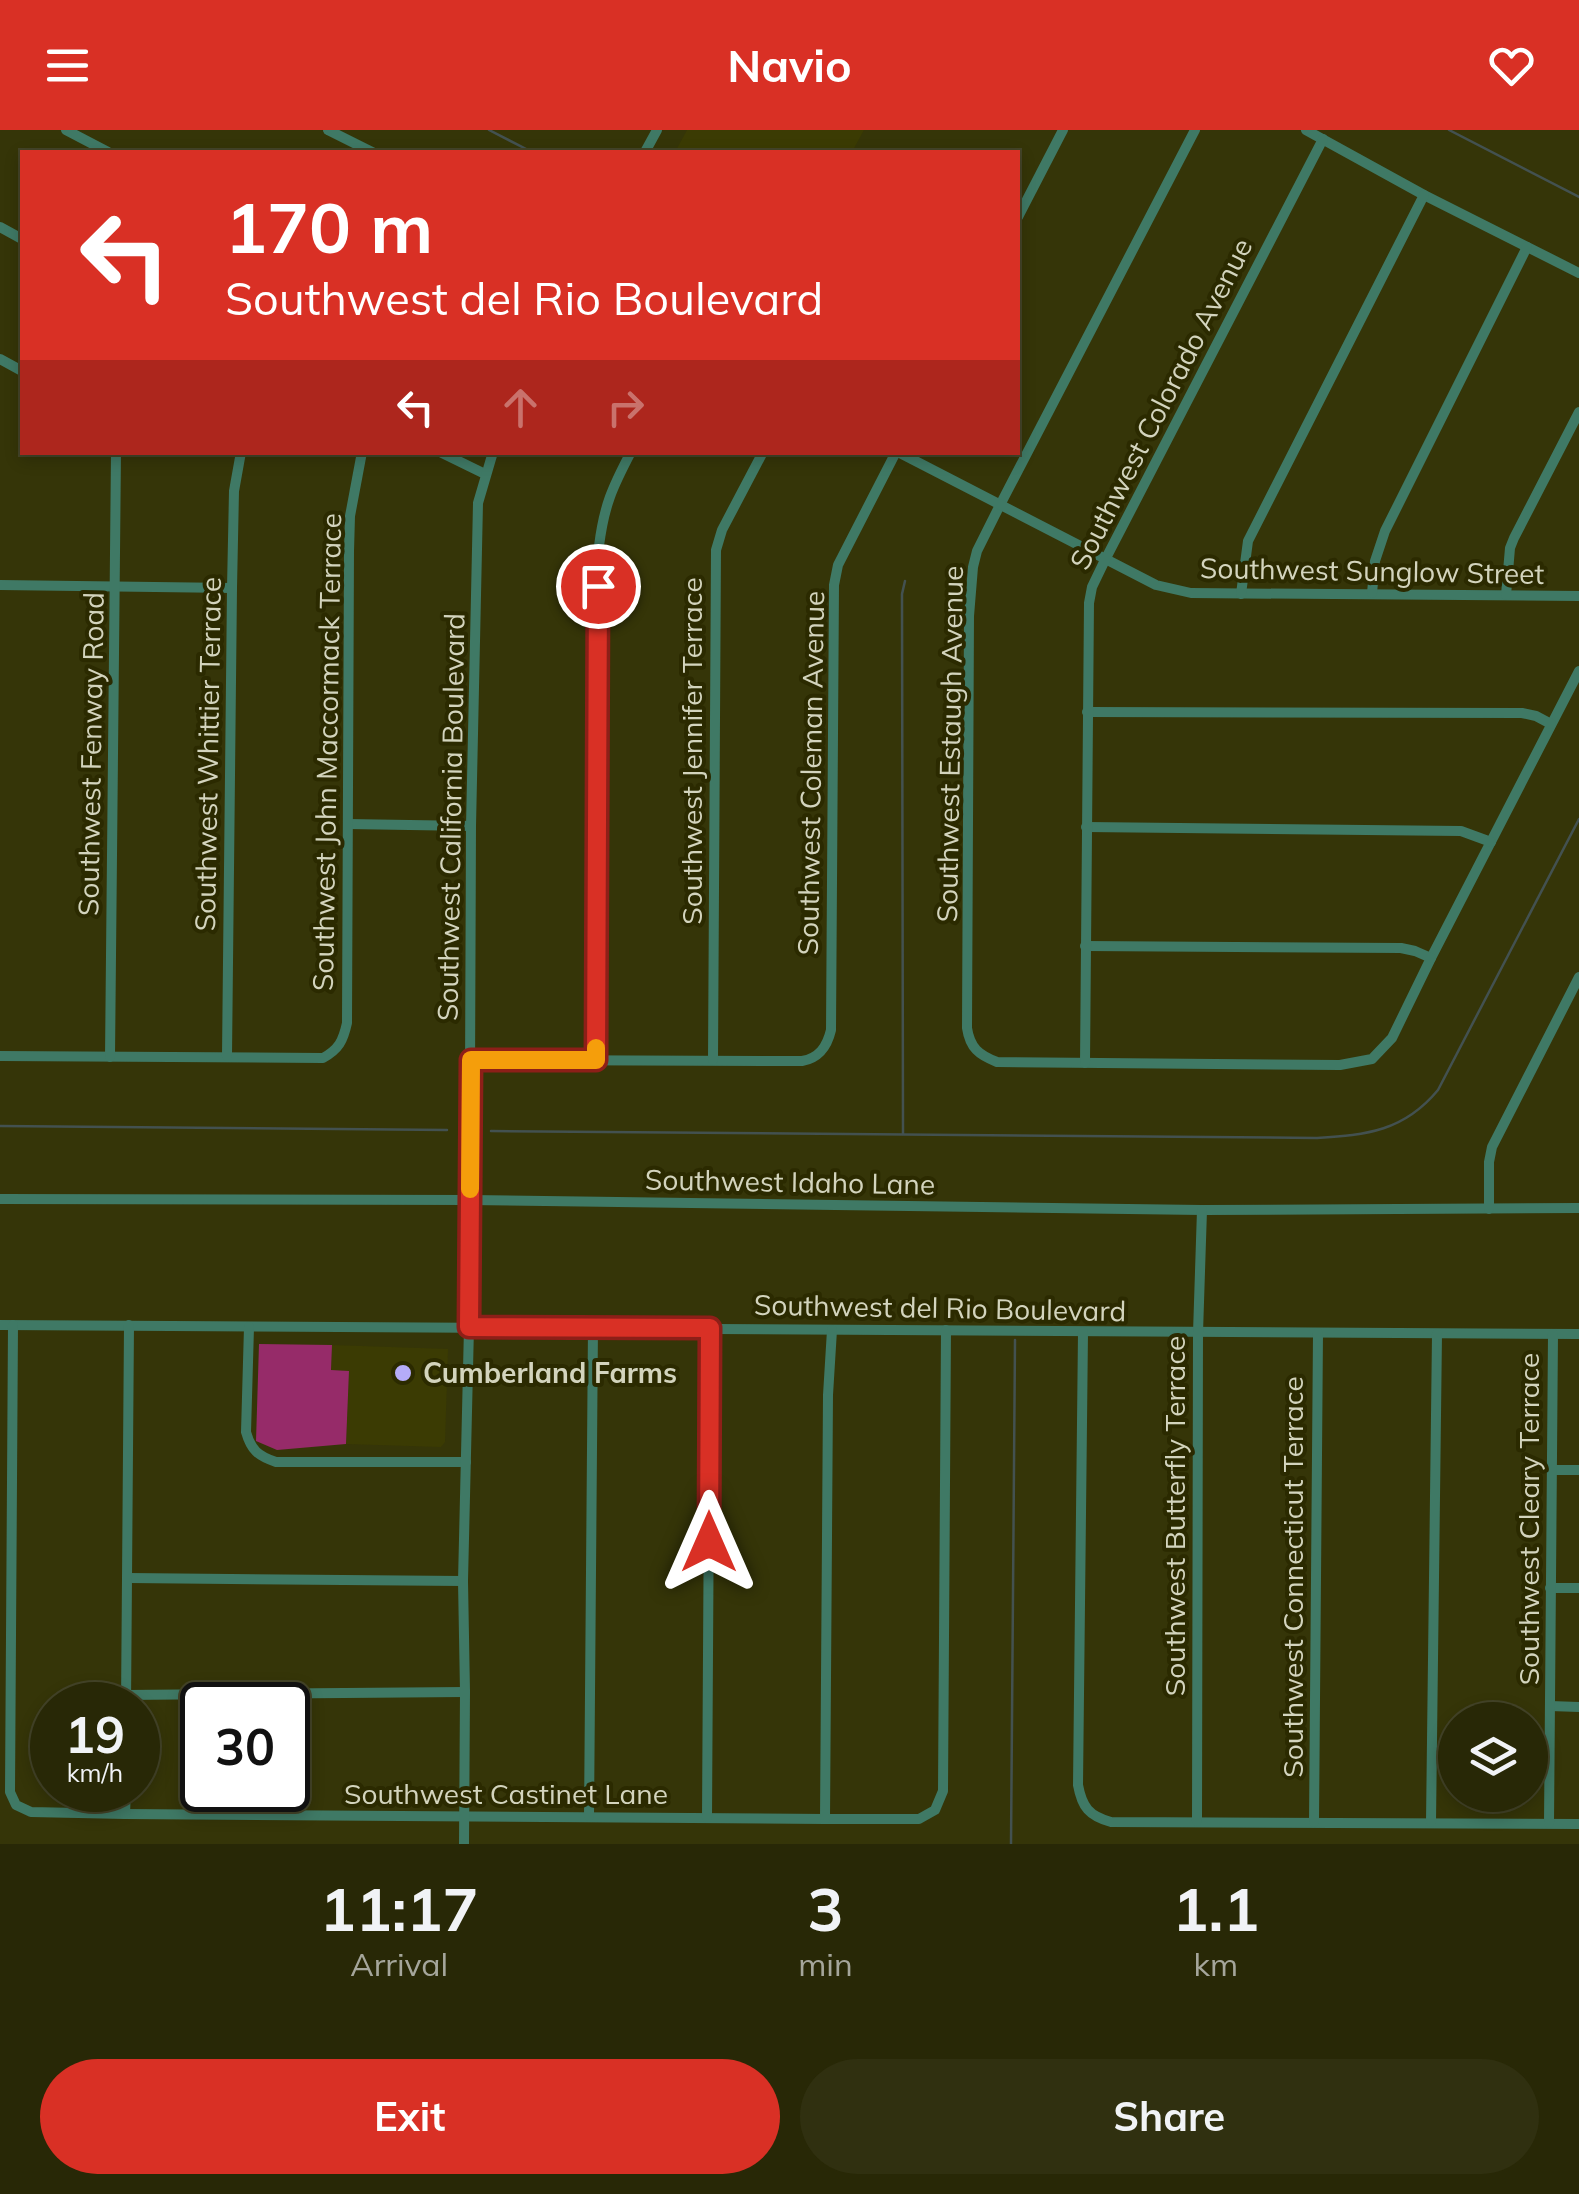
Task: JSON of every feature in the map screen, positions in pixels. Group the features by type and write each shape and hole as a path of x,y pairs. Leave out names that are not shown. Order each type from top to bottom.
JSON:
{"street":[{"path":"66,130 104,150"},
{"path":"328,130 368,150"},
{"path":"1020,213 1062,130"},
{"name":"Southwest Estaugh Avenue","path":"1084,1063 997,1062 975,1051 969,1040 970,588 977,551 999,506 1194,130"},
{"path":"1306,130 1424,195 1579,272"},
{"name":"Southwest Colorado Avenue","path":"1084,1063 1090,594 1323,139"},
{"path":"1241,594 1248,542 1424,195"},
{"path":"1372,593 1375,562 1385,531 1527,247"},
{"path":"1506,595 1510,548 1579,412"},
{"name":"Southwest Fenway Road","path":"110,1057 116,455"},
{"name":"Southwest Whittier Terrace","path":"227,1056 234,490 240,455"},
{"name":"Southwest John Maccormack Terrace","path":"227,1056 323,1058 336,1051 347,1023 349,550 350,516 361,455"},
{"path":"446,455 485,474"},
{"name":"Southwest California Boulevard","path":"464,1844 463,1581 478,504 492,455"},
{"path":"596,1060 598,546 611,490 629,455"},
{"name":"Southwest Jennifer Terrace","path":"713,1060 716,550 722,530 761,455"},
{"name":"Southwest Coleman Avenue","path":"713,1060 802,1061 815,1057 824,1048 831,1030 834,586 843,553 895,455"},
{"name":"Southwest Sunglow Street","path":"903,455 1156,586 1191,593 1579,596"},
{"path":"0,585 232,588"},
{"path":"1084,1063 1340,1065 1372,1059 1392,1038 1579,670"},
{"path":"1086,712 1522,713 1551,724"},
{"path":"348,824 472,826"},
{"path":"1086,828 1461,831 1491,842"},
{"path":"1085,946 1402,948 1431,958"},
{"path":"1489,1209 1492,1147 1579,977"},
{"path":"0,1056 227,1056"},
{"path":"471,1060 713,1060"},
{"name":"Southwest Idaho Lane","path":"0,1199 470,1200 1202,1210 1579,1208"},
{"name":"Southwest Butterfly Terrace","path":"1197,1821 1202,1210"},
{"name":"Southwest del Rio Boulevard","path":"0,1324 1579,1334"},
{"name":"Southwest Castinet Lane","path":"13,1325 10,1792 16,1805 31,1812 126,1814 707,1818 919,1819 935,1810 942,1791 946,1330"},
{"path":"126,1682 129,1325"},
{"path":"249,1326 246,1432 251,1448 262,1457 276,1462 466,1462"},
{"path":"590,1816 593,1326"},
{"path":"707,1818 710,1328"},
{"path":"825,1818 828,1395 832,1330"},
{"path":"1083,1332 1078,1785 1087,1812 1111,1822 1579,1824"},
{"name":"Southwest Connecticut Terrace","path":"1314,1822 1318,1333"},
{"path":"1431,1822 1436,1334"},
{"name":"Southwest Cleary Terrace","path":"1549,1823 1553,1334"},
{"path":"1551,1470 1579,1470"},
{"path":"128,1578 463,1581"},
{"path":"1550,1588 1579,1588"},
{"path":"160,1699 466,1692"},
{"path":"1550,1706 1579,1706"}],"shaded area":[{"path":"687,130 864,130 853,150 676,150"},
{"path":"259,1344 332,1345 331,1370 349,1371 346,1444 277,1450 256,1441"},
{"path":"332,1345 448,1349 445,1442 441,1447 346,1444 349,1371 331,1370"}],"waterway":[{"path":"489,130 528,150"},
{"path":"1449,130 1579,197"},
{"path":"903,1134 905,581"},
{"path":"491,1131 1317,1138 1384,1128 1412,1114 1438,1090 1579,819"},
{"path":"0,1126 447,1130"},
{"path":"1011,1844 1015,1340"}],"slow traffic":[{"path":"470,1189 471,1060 596,1060 596,1048"}],"place":[{"name":"Cumberland Farms","path":"403,1373"}],"route":[{"path":"598,586 596,1060 471,1060 469,1327 710,1328 709,1542"}]}
